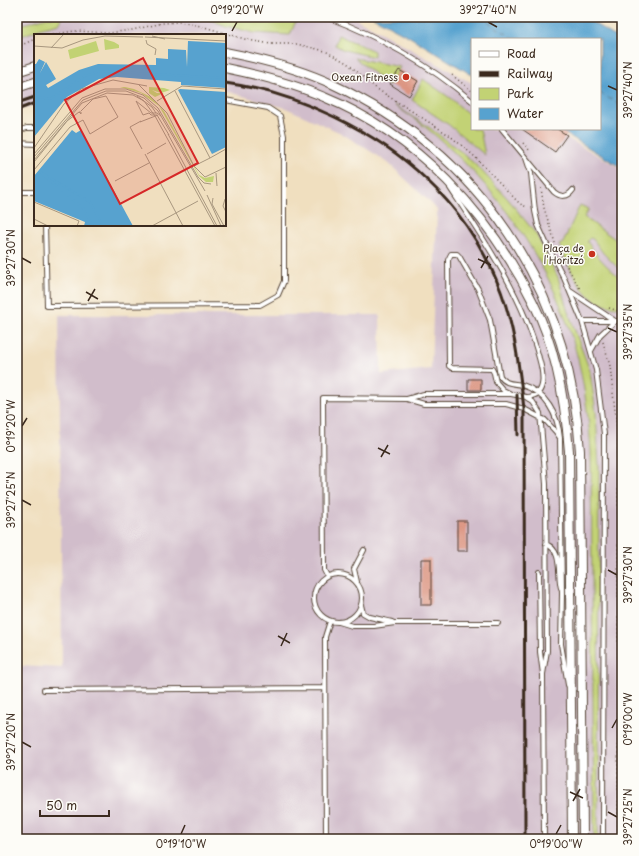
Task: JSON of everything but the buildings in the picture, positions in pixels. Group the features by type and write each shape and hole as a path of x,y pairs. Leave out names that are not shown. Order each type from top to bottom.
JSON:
{"street":[{"path":"226,52 288,67 332,83 368,102 397,120 428,143 475,188 498,218 523,256 547,305 558,332 569,371 580,444 582,839"},
{"path":"17,72 34,66"},
{"path":"226,68 284,82 325,97 360,115 388,132 418,154 466,199 488,227 512,263 534,303 556,367 564,405 569,451 572,839"},
{"path":"17,88 34,82"}],"lane":[{"path":"328,17 373,36 415,59 435,71 471,100"},
{"path":"45,226 46,306 260,305 278,295 284,281 284,136 280,116 268,108 226,100"},
{"path":"17,131 26,128 34,128"},
{"path":"503,130 558,195 568,195 573,190"},
{"path":"17,143 34,144"},
{"path":"526,158 531,172 534,211 538,225 582,320 591,351 596,370 604,434 603,839"},
{"path":"326,576 324,570 323,398 407,398 424,394 511,394 526,397 533,396 538,393 543,384 542,370 536,343 520,306 479,232 438,172"},
{"path":"17,192 34,192"},
{"path":"511,394 499,386 496,382 492,369 452,368 449,366 448,260 451,254 457,254 459,256 478,289 490,320 500,376 507,383 526,386 538,393 546,401 556,417 560,438 562,594 561,644 571,705"},
{"path":"569,290 615,321"},
{"path":"582,320 622,321"},
{"path":"591,351 600,335 615,321"},
{"path":"496,394 493,399 497,404"},
{"path":"526,397 536,406 541,418 546,477 547,651 543,674"},
{"path":"407,398 424,404 506,404 524,409 541,418 550,424 560,438"},
{"path":"546,544 554,549 556,553 562,594"},
{"path":"339,622 347,621 353,617 361,604 362,597 354,569 364,550"},
{"path":"539,572 540,652 543,674 544,839"},
{"path":"359,586 348,576 340,574 326,576 315,589 313,597 314,605 318,612 330,621 352,626 374,626 395,623 498,623"},
{"path":"361,604 362,610 367,616 395,623"},
{"path":"326,839 325,637 330,621"},
{"path":"44,690 325,688"}],"path":[{"path":"17,47 34,39"}],"shaded area":[{"path":"17,17 353,17 471,82 471,130 553,130 622,169 622,839 17,839 17,666 62,668 59,315 380,315 381,374 431,369 437,210 386,161 341,133 286,108 226,91 226,34 34,34 34,105 17,110"}],"green space":[{"path":"47,17 63,17 59,24 39,29 17,38 17,26"},
{"path":"203,17 283,17 296,21 290,35 254,33 226,26"},
{"path":"338,35 374,51 374,57 344,50 335,45"},
{"path":"355,58 400,67 389,86"},
{"path":"423,79 450,98 471,116 471,130 480,130 485,155 449,125 412,100"},
{"path":"394,105 430,128 464,154 508,199 536,234 558,277 567,309 590,371 596,412 599,466 598,839 594,839 591,452 583,382 578,359 568,325 538,260 520,230 499,201 476,174 451,149 424,126"},
{"name":"Plaça de l'Horitzó","path":"580,205 589,209 584,217 622,244 622,272 603,253 593,239 590,238 587,241 603,262 622,279 622,307 609,306 598,302 589,296 575,278 559,245 563,243"}],"water":[{"path":"373,17 584,17 622,41 622,168 560,130 601,130 601,38 471,38 471,74 410,37"}],"ferry route":[{"path":"480,17 513,38"},
{"path":"601,94 622,106"}],"railway":[{"path":"226,83 279,95 306,105 334,116 384,145 407,162 448,202 467,226 483,252 496,279 507,310 515,343 524,409 525,839"},
{"path":"17,103 34,97"},
{"path":"17,110 34,103"},
{"path":"517,395 518,435"}],"place":[{"name":"Oxean Fitness","path":"406,77"},
{"name":"Plaça de l'Horitzó","path":"592,254"}]}
